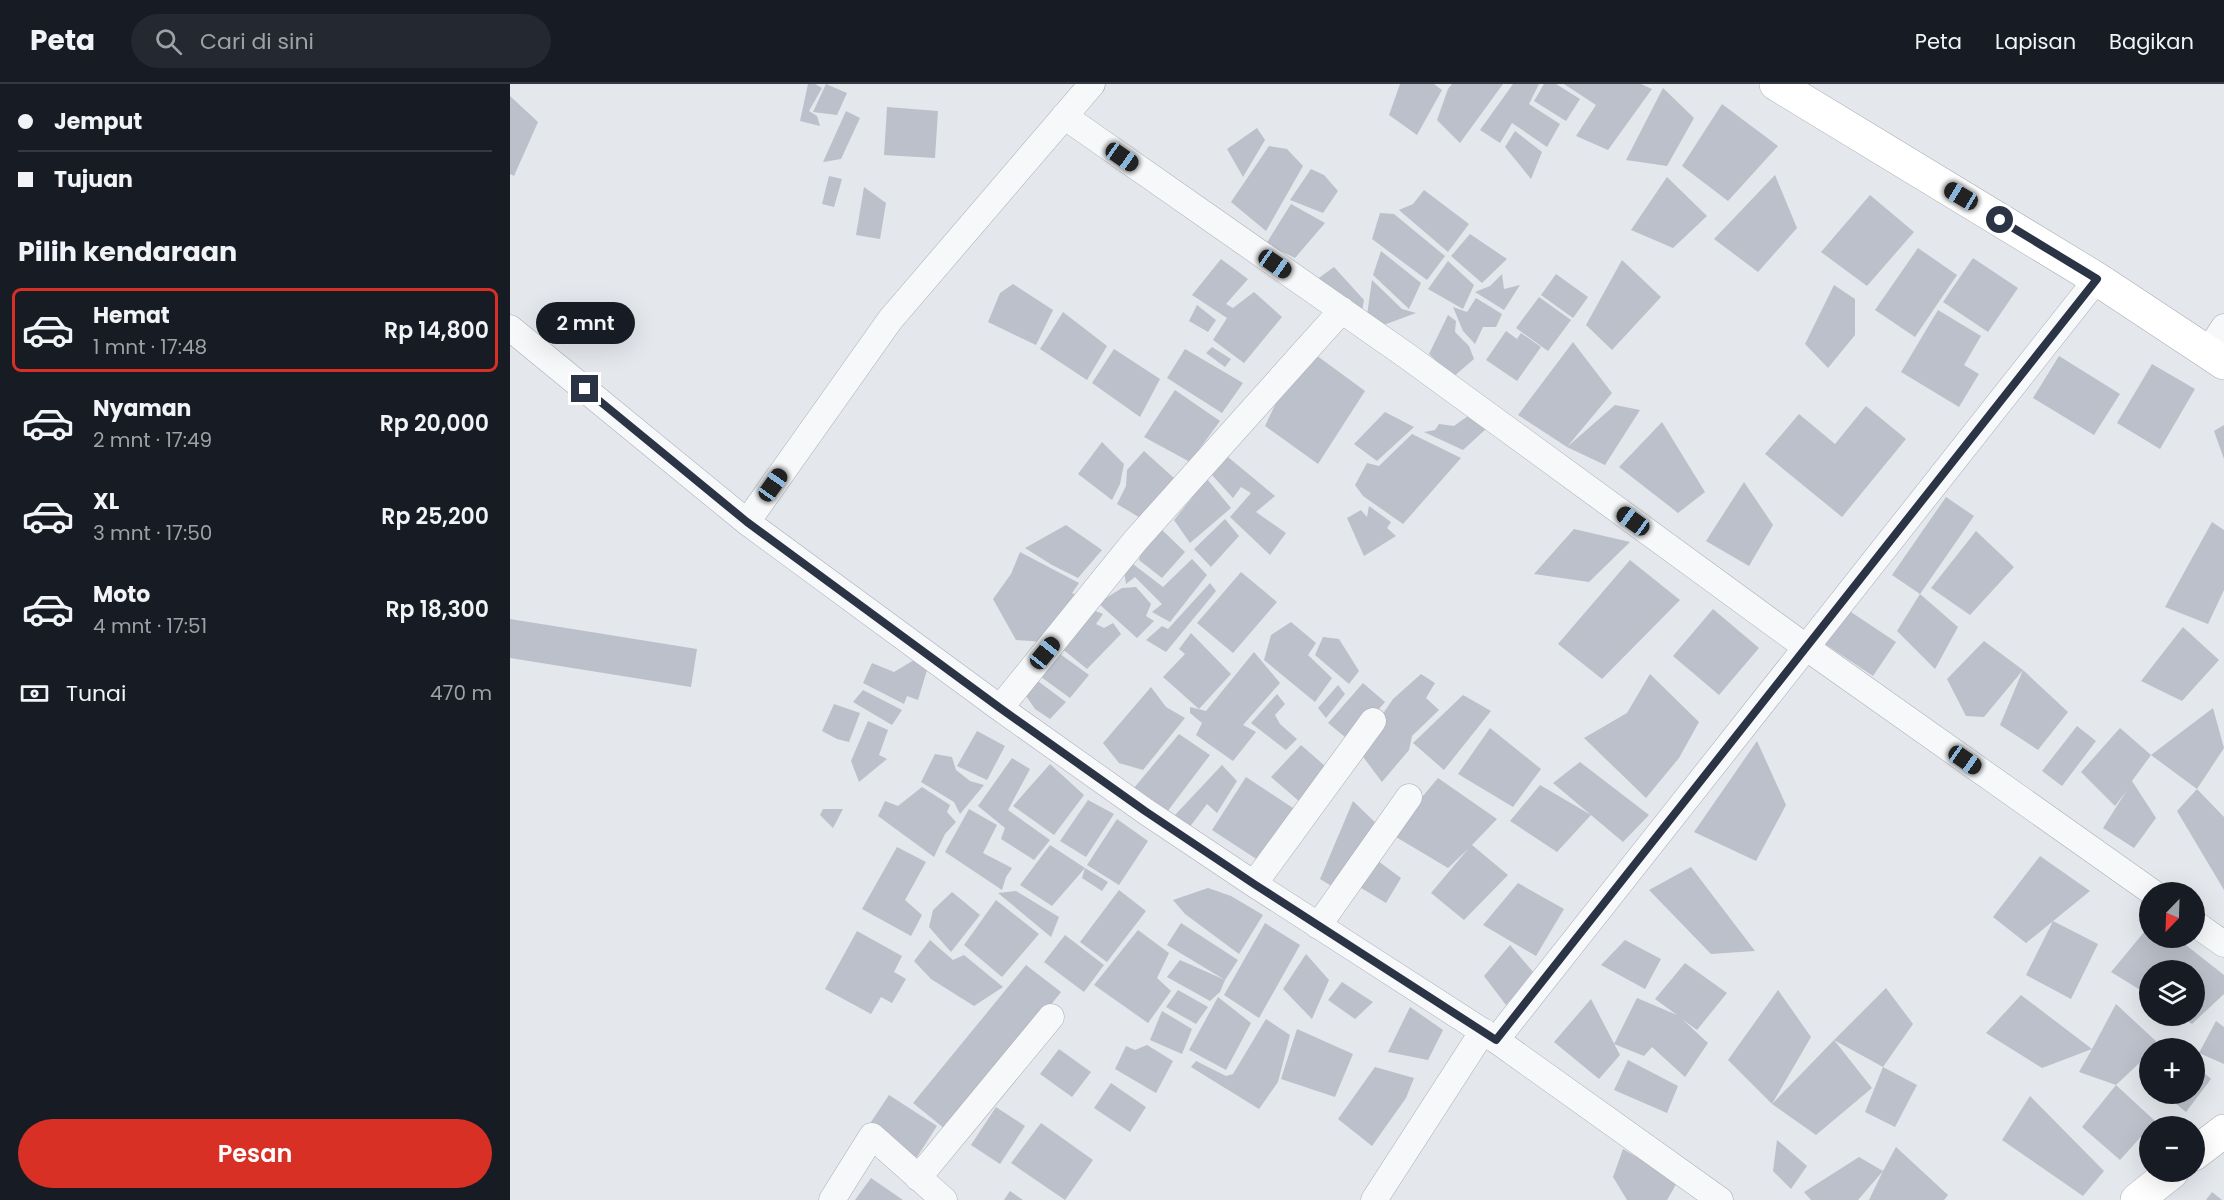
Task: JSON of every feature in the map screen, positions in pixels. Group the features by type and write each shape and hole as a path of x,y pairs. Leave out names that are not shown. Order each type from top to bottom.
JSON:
{"main road":[{"path":"1776,84 2097,279 2218,348"},
{"path":"2205,1146 2224,1131"},
{"path":"2137,1200 2160,1182"}],"street":[{"path":"747,522 890,320 1092,84"},
{"path":"1064,116 1342,310 1807,648 2139,883"},
{"path":"1374,1200 1490,1036 1807,648 2097,279"},
{"path":"1000,708 1135,541 1342,310"},
{"path":"510,328 747,522 1000,708 1145,811 1254,884 1490,1036 1720,1200"},
{"path":"1254,884 1374,721"},
{"path":"1318,926 1409,797"},
{"path":"2205,931 2224,944"},
{"path":"918,1178 1051,1017"},
{"path":"832,1200 872,1136 944,1200"}],"building":[{"path":"808,84 815,84 822,88 809,111 817,116 820,126 800,121"},
{"path":"826,84 847,93 837,115 813,112"},
{"path":"1400,84 1434,84 1442,90 1417,135 1389,115"},
{"path":"1452,84 1503,84 1460,143 1437,120"},
{"path":"1513,84 1539,84 1529,104 1560,124 1547,147 1512,123 1500,143 1480,130"},
{"path":"1544,84 1556,84 1580,99 1566,121 1534,101"},
{"path":"1564,84 1641,84 1652,89 1608,150 1576,136 1596,105"},
{"path":"1663,88 1694,118 1667,166 1626,160"},
{"path":"510,96 538,122 514,176 510,174"},
{"path":"1722,104 1778,146 1728,201 1682,166"},
{"path":"887,107 938,111 935,158 884,155"},
{"path":"846,111 860,118 841,159 823,162"},
{"path":"1257,128 1265,140 1243,177 1227,149"},
{"path":"1515,131 1542,152 1531,179 1505,147"},
{"path":"1269,146 1287,149 1303,166 1266,231 1231,202"},
{"path":"1311,169 1324,175 1338,191 1323,213 1290,200"},
{"path":"1775,175 1797,228 1758,272 1714,239"},
{"path":"829,176 842,179 834,207 822,204"},
{"path":"1667,177 1707,216 1673,248 1631,230"},
{"path":"864,187 886,203 880,239 856,235"},
{"path":"1424,190 1469,224 1448,252 1399,210 1413,204"},
{"path":"1870,195 1914,232 1867,286 1821,252"},
{"path":"1291,204 1325,223 1295,258 1266,244"},
{"path":"1380,213 1394,214 1445,256 1427,280 1372,239"},
{"path":"1470,234 1507,259 1482,283 1451,256"},
{"path":"1918,248 1957,275 1915,337 1875,310"},
{"path":"1381,251 1421,283 1409,309 1373,275"},
{"path":"1973,258 2018,288 1988,332 1943,302"},
{"path":"1221,259 1248,279 1226,304 1233,308 1254,292 1282,317 1244,363 1213,340 1227,318 1192,295"},
{"path":"1622,260 1661,297 1612,350 1586,325"},
{"path":"1448,261 1474,285 1463,309 1428,289"},
{"path":"1334,267 1364,300 1361,318 1316,280"},
{"path":"1502,274 1504,289 1520,285 1504,310 1475,292 1490,286"},
{"path":"1556,274 1588,297 1573,318 1541,295"},
{"path":"1372,280 1402,309 1416,313 1381,326 1367,315"},
{"path":"1013,284 1053,310 1036,345 988,322 1000,293"},
{"path":"1834,285 1855,299 1855,335 1828,368 1805,344"},
{"path":"1539,297 1571,320 1548,351 1516,328"},
{"path":"1476,298 1502,314 1496,327 1483,327 1475,344 1463,331 1453,307 1467,312"},
{"path":"1197,305 1216,320 1208,332 1189,321"},
{"path":"1938,310 1981,336 1964,365 1979,374 1959,407 1901,372"},
{"path":"1063,312 1107,346 1087,380 1040,349"},
{"path":"1448,315 1456,321 1455,332 1469,346 1474,359 1453,377 1429,354"},
{"path":"1506,331 1517,339 1521,333 1541,347 1517,381 1486,360"},
{"path":"1573,342 1612,393 1567,447 1518,415"},
{"path":"1212,347 1231,359 1225,367 1206,353"},
{"path":"1114,349 1160,379 1140,417 1092,383"},
{"path":"1185,349 1243,383 1222,413 1167,378"},
{"path":"1316,355 1365,391 1318,464 1265,426 1284,386"},
{"path":"2059,356 2120,394 2094,435 2033,398"},
{"path":"2152,364 2195,389 2160,449 2117,423"},
{"path":"1175,390 1220,421 1190,462 1144,437"},
{"path":"1615,405 1640,410 1605,465 1567,447"},
{"path":"1866,406 1906,439 1842,517 1765,454 1799,414 1835,444"},
{"path":"1385,412 1414,427 1377,461 1354,444"},
{"path":"1468,416 1487,428 1463,450 1424,432 1435,430 1439,424 1454,426"},
{"path":"1662,422 1705,492 1678,513 1619,467"},
{"path":"2224,425 2224,459 2214,431"},
{"path":"1412,434 1461,458 1403,524 1363,496 1355,485 1367,463 1379,466"},
{"path":"1102,442 1124,464 1120,484 1112,500 1078,474"},
{"path":"1144,451 1175,479 1142,519 1117,504 1126,486 1127,470"},
{"path":"1228,457 1275,496 1256,512 1286,533 1270,555 1230,517 1251,493 1241,487 1233,498 1212,475"},
{"path":"1207,479 1231,508 1190,543 1174,520"},
{"path":"1744,482 1773,525 1749,566 1706,541"},
{"path":"1946,497 1974,516 1920,594 1892,575"},
{"path":"1369,506 1391,522 1387,528 1396,536 1364,556 1347,518 1361,510 1367,517"},
{"path":"1225,519 1239,536 1211,567 1194,549"},
{"path":"2212,522 2224,530 2224,590 2208,624 2165,607"},
{"path":"1066,525 1102,550 1078,578 1025,548"},
{"path":"1160,528 1185,552 1162,578 1139,560 1147,532"},
{"path":"1574,529 1630,542 1589,582 1534,574"},
{"path":"1976,531 2014,567 1970,615 1931,588"},
{"path":"1020,552 1079,583 1072,593 1081,597 1045,642 1016,640 993,599 1011,574"},
{"path":"1192,559 1207,575 1170,622 1152,612 1162,604 1135,577 1126,584 1123,565 1133,564 1163,587"},
{"path":"1630,560 1680,600 1602,679 1558,644"},
{"path":"1241,572 1277,602 1233,653 1197,623"},
{"path":"1210,583 1216,591 1166,652 1146,640 1162,626 1168,629"},
{"path":"1136,587 1151,604 1146,616 1154,621 1137,638 1098,603 1122,588"},
{"path":"1920,594 1958,627 1935,669 1897,631"},
{"path":"1713,609 1759,648 1719,695 1673,656"},
{"path":"1093,610 1103,614 1096,624 1104,628 1113,623 1121,634 1087,669 1060,647"},
{"path":"1848,610 1896,642 1873,676 1825,644"},
{"path":"510,619 697,649 691,687 510,658"},
{"path":"1291,622 1316,643 1308,655 1332,678 1315,702 1264,660 1271,635"},
{"path":"2183,627 2219,660 2182,701 2141,681"},
{"path":"1191,633 1231,674 1199,709 1163,677 1185,654 1179,649"},
{"path":"1323,637 1339,639 1359,671 1349,684 1315,655"},
{"path":"1984,641 2023,670 1984,717 1966,716 1947,679"},
{"path":"1056,651 1089,675 1070,698 1037,674"},
{"path":"1254,652 1280,683 1243,725 1256,732 1233,761 1196,735 1202,723 1190,713 1190,707 1206,711"},
{"path":"914,660 927,670 918,700 907,696 904,704 863,683 872,663 894,672"},
{"path":"2023,670 2068,712 2038,750 2000,725"},
{"path":"1421,674 1435,683 1426,698 1439,710 1412,736 1409,750 1382,782 1358,750 1393,699"},
{"path":"1650,674 1699,722 1679,758 1646,798 1584,738 1627,713"},
{"path":"1035,679 1066,702 1050,719 1035,709 1022,690"},
{"path":"1363,683 1385,702 1351,742 1328,723"},
{"path":"1338,685 1345,694 1326,718 1318,708"},
{"path":"1151,687 1166,707 1185,718 1143,770 1119,763 1103,743"},
{"path":"863,690 902,710 892,725 853,702"},
{"path":"1277,694 1285,704 1275,715 1280,724 1297,739 1286,750 1251,723"},
{"path":"1463,695 1491,711 1444,770 1413,743"},
{"path":"834,704 860,713 849,742 822,731"},
{"path":"2213,708 2224,748 2197,789 2151,755"},
{"path":"868,721 888,730 879,755 887,759 859,782 851,761"},
{"path":"2077,726 2096,741 2062,786 2042,771"},
{"path":"1490,728 1541,769 1513,807 1458,774"},
{"path":"2120,728 2151,755 2132,781 2156,818 2134,848 2103,828 2127,790 2115,806 2081,772"},
{"path":"977,731 1005,746 987,780 957,766"},
{"path":"1179,734 1210,755 1167,812 1134,788"},
{"path":"1757,741 1786,805 1756,861 1694,832"},
{"path":"1301,745 1333,773 1307,808 1271,777"},
{"path":"935,754 952,757 956,770 970,781 984,785 960,814 954,802 921,782"},
{"path":"1012,758 1030,769 1008,810 1050,840 1034,860 1001,839 1005,828 978,806"},
{"path":"1580,762 1649,815 1623,842 1553,783"},
{"path":"1050,764 1084,795 1054,835 1013,806"},
{"path":"1222,765 1237,781 1217,813 1207,804 1189,828 1175,815"},
{"path":"1246,777 1299,812 1264,864 1212,830"},
{"path":"1438,778 1497,819 1472,845 1508,875 1464,920 1431,893 1468,849 1448,868 1391,834"},
{"path":"1540,785 1591,815 1557,852 1510,821"},
{"path":"922,787 950,805 947,812 956,822 945,834 934,857 878,816 885,801 898,806"},
{"path":"2197,789 2224,817 2224,890 2177,811"},
{"path":"1088,800 1114,814 1086,857 1060,841"},
{"path":"1353,801 1380,827 1338,890 1320,879"},
{"path":"823,809 843,809 833,828 820,815"},
{"path":"969,809 997,825 983,853 1012,868 1002,890 945,852"},
{"path":"1117,819 1148,841 1119,885 1087,865"},
{"path":"1050,845 1085,868 1052,906 1020,885"},
{"path":"897,847 926,862 905,900 922,915 911,936 862,909"},
{"path":"2040,856 2090,891 2026,943 1993,917"},
{"path":"1374,858 1401,878 1386,903 1353,883"},
{"path":"1691,867 1755,951 1711,954 1649,890"},
{"path":"1085,868 1108,882 1102,891 1082,878"},
{"path":"1518,883 1564,909 1536,956 1483,925"},
{"path":"1208,888 1231,896 1263,915 1239,954 1185,914 1173,900"},
{"path":"1119,890 1146,911 1107,962 1080,942"},
{"path":"1016,891 1059,917 1051,937 998,893"},
{"path":"952,892 980,915 951,952 929,927 933,910"},
{"path":"996,900 1039,934 1002,977 964,945"},
{"path":"2053,921 2098,944 2071,999 2026,975"},
{"path":"1181,923 1238,960 1225,980 1167,945"},
{"path":"1265,923 1300,945 1259,1018 1224,995"},
{"path":"1138,930 1169,953 1157,978 1171,991 1148,1023 1094,985"},
{"path":"857,931 902,956 894,972 906,979 892,1003 881,997 871,1014 825,989"},
{"path":"1065,935 1104,965 1084,992 1044,962"},
{"path":"2139,938 2139,948 2190,948 2205,960 2139,960 2139,989 2111,972"},
{"path":"930,940 953,960 964,955 1003,987 974,1006 931,979 914,961"},
{"path":"1625,940 1661,959 1645,989 1601,965"},
{"path":"1510,945 1534,973 1506,1005 1484,976"},
{"path":"1306,954 1329,980 1312,1019 1283,989"},
{"path":"1180,960 1225,980 1220,992 1210,1001 1167,977"},
{"path":"2205,960 2224,975 2224,994 2205,1012"},
{"path":"1685,963 1727,993 1697,1030 1682,1019 1708,1043 1685,1077 1652,1047 1644,1056 1614,1044 1637,998 1677,1015 1655,999"},
{"path":"1026,965 1061,992 950,1133 913,1103"},
{"path":"1342,982 1373,1002 1355,1019 1328,1000"},
{"path":"1886,988 1913,1024 1883,1067 1834,1040"},
{"path":"1178,990 1208,1007 1196,1024 1166,1007"},
{"path":"1778,990 1811,1037 1772,1104 1728,1060"},
{"path":"2021,995 2092,1049 2042,1068 1986,1033"},
{"path":"1218,997 1251,1023 1226,1070 1189,1050"},
{"path":"1591,999 1620,1055 1599,1079 1554,1042"},
{"path":"2116,1004 2153,1038 2139,1038 2139,1063 2116,1085 2079,1072"},
{"path":"1410,1007 1443,1030 1428,1060 1388,1052"},
{"path":"1162,1011 1192,1029 1182,1054 1150,1040"},
{"path":"1266,1019 1290,1035 1278,1082 1259,1109 1191,1067 1196,1061 1226,1076 1233,1074"},
{"path":"2216,1021 2224,1027 2224,1064 2205,1056 2205,1042"},
{"path":"1297,1029 1353,1054 1335,1097 1281,1079"},
{"path":"1834,1040 1872,1088 1816,1135 1772,1104"},
{"path":"1147,1045 1173,1061 1156,1093 1115,1069 1126,1046 1135,1050"},
{"path":"1059,1049 1091,1072 1072,1097 1040,1074"},
{"path":"1628,1060 1678,1086 1667,1113 1614,1090"},
{"path":"1375,1067 1414,1078 1406,1098 1372,1146 1338,1119"},
{"path":"1883,1067 1917,1085 1895,1127 1865,1112"},
{"path":"2205,1074 2211,1079 2205,1087"},
{"path":"1111,1083 1146,1107 1130,1132 1094,1108"},
{"path":"2116,1085 2150,1116 2139,1116 2139,1139 2120,1160 2082,1127"},
{"path":"889,1095 937,1126 915,1160 867,1128"},
{"path":"2030,1096 2104,1171 2083,1196 2002,1140"},
{"path":"2176,1104 2192,1104 2186,1112"},
{"path":"996,1107 1025,1126 1000,1164 971,1145"},
{"path":"1041,1123 1093,1160 1065,1200 1011,1163"},
{"path":"1777,1140 1807,1166 1791,1189 1773,1171"},
{"path":"1896,1147 1948,1195 1944,1200 1869,1200"},
{"path":"1623,1149 1678,1181 1667,1200 1627,1200 1613,1177"},
{"path":"1859,1157 1883,1171 1858,1200 1811,1200 1804,1192"},
{"path":"871,1178 903,1200 855,1200"},
{"path":"1010,1191 1023,1200 1004,1200"},
{"path":"2212,1192 2222,1200 2206,1200"}],"route":[{"path":"585,389 747,522 1000,708 1145,811 1254,884 1496,1040 2097,279 2000,220"}]}
